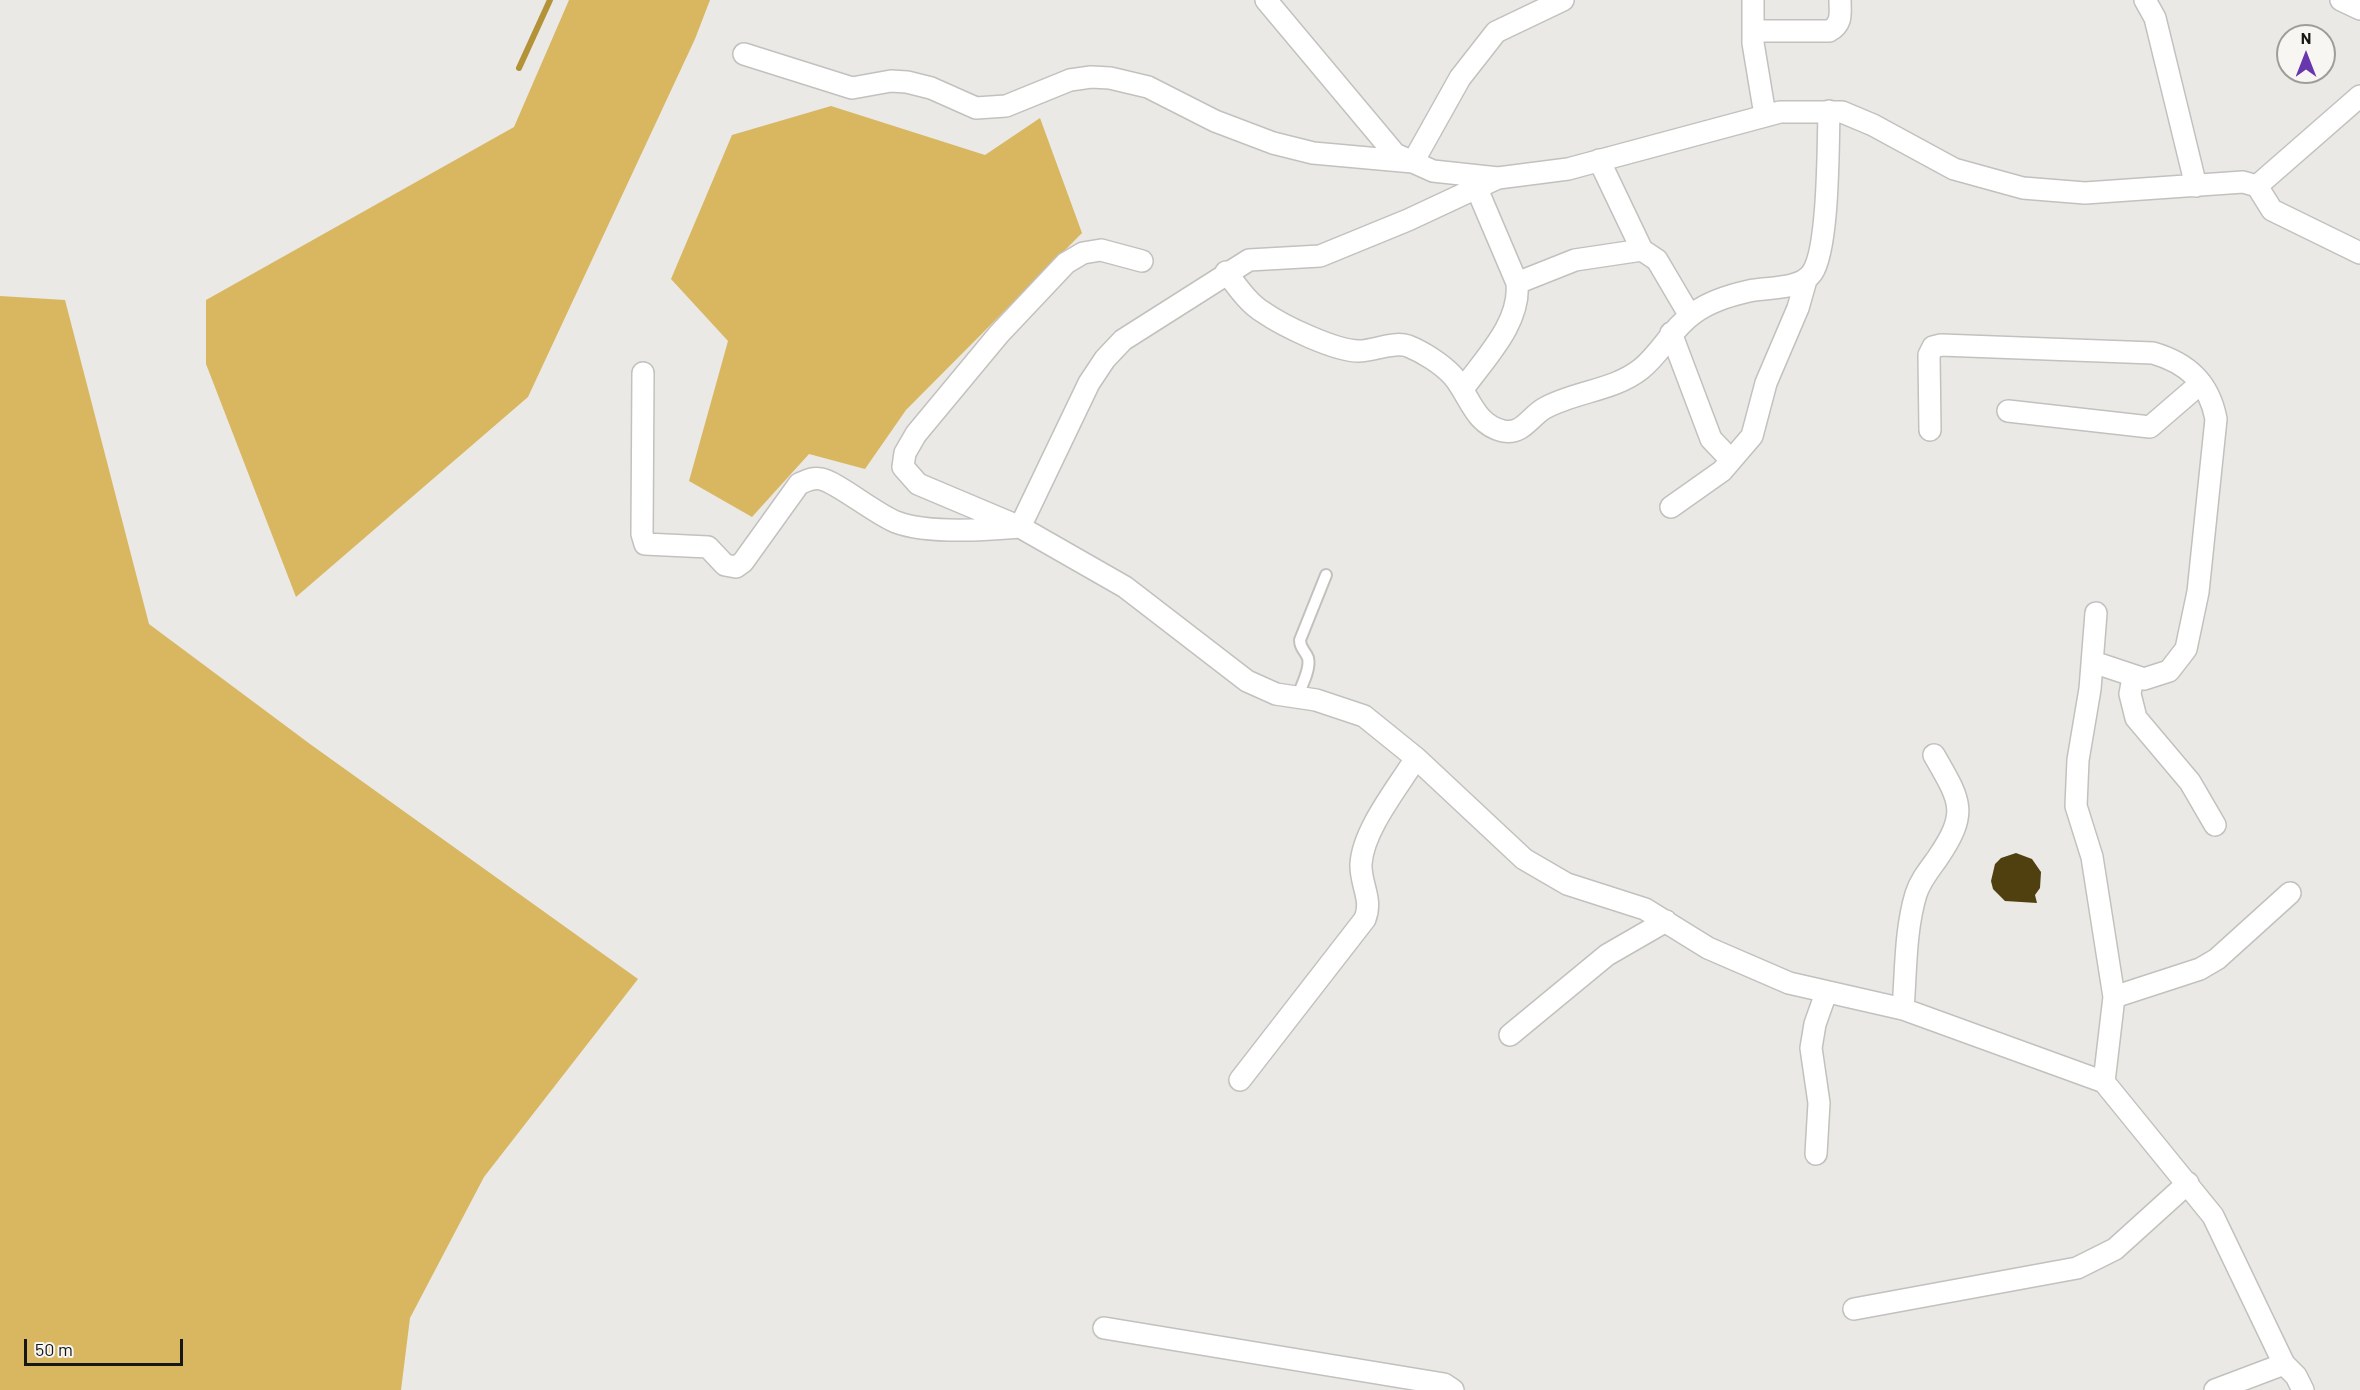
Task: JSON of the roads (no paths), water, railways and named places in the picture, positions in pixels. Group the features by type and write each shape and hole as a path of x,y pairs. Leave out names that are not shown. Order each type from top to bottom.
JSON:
{"street":[{"path":"1266,0 1395,154 1433,171 1498,178 1568,169 1765,115 1780,112 1842,112 1874,125 1954,169 2001,183 2085,193 2243,182 2257,186 2272,210 2360,253"},
{"path":"1413,162 1460,78 1496,32 1563,0"},
{"path":"1753,0 1756,68 1765,115"},
{"path":"1753,31 1829,31 1837,27 1840,19 1840,0"},
{"path":"2145,0 2155,18 2196,186"},
{"path":"2341,0 2360,9"},
{"path":"744,54 852,88 891,81 907,82 931,88 983,109 1006,106 1070,80 1090,77 1110,78 1148,87 1215,121 1273,142 1313,153 1413,162"},
{"path":"2257,186 2360,96"},
{"path":"1671,507 1722,471 1752,436 1766,383 1798,308 1806,280 1816,267 1825,223 1829,111"},
{"path":"1599,160 1642,250 1657,260 1690,316"},
{"path":"1020,527 1089,383 1105,359 1123,340 1226,272 1249,260 1320,256 1498,178"},
{"path":"1463,389 1510,322 1517,307 1517,283 1477,189"},
{"path":"1142,261 1101,250 1083,253 1066,263 999,334 916,434 905,453 903,467 918,484 1020,527 1125,587 1246,681 1276,694 1340,706 1364,716 1416,758 1524,860 1567,884 1645,909 1708,948 1753,969 1826,993 1903,1009 2104,1082 2213,1216 2284,1364 2296,1376 2303,1390"},
{"path":"1517,283 1575,260 1642,250"},
{"path":"1226,272 1263,312 1336,348 1360,351 1405,345 1443,367 1463,389 1476,414 1485,424 1505,431 1515,431 1547,407 1605,388 1635,373 1654,356 1671,333 1690,316 1726,298 1806,280"},
{"path":"1671,333 1711,439 1731,460"},
{"path":"1930,430 1929,355 1933,347 1941,345 2153,353 2172,359 2193,372 2201,383 2214,408 2216,419 2206,525 2186,649 2174,666 2152,678 2133,677 2093,662"},
{"path":"643,373 642,534 645,544 708,547 725,566 736,567 743,562 799,484 813,478 824,479 878,514 899,523 958,530 1020,527"},
{"path":"2008,411 2150,427 2201,383"},
{"path":"2096,614 2093,662 2078,760 2076,806 2092,857 2115,997 2104,1082"},
{"path":"2133,677 2130,694 2136,718 2190,782 2215,825"},
{"path":"1903,1009 1911,918 1916,894 1923,878 1952,837 1959,816 1959,803 1952,785 1934,755"},
{"path":"1240,1080 1365,919 1368,901 1361,864 1368,834 1416,758"},
{"path":"2115,997 2200,969 2217,958 2290,893"},
{"path":"1510,1035 1608,955 1666,921"},
{"path":"1816,1155 1819,1103 1811,1048 1815,1024 1826,993"},
{"path":"1854,1309 2077,1268 2115,1249 2188,1183"},
{"path":"1104,1328 1444,1384 1453,1390"},
{"path":"2215,1390 2284,1364"}],"lane":[{"path":"1297,697 1308,666 1308,657 1300,647 1300,640 1326,575"}],"waterway":[{"path":"519,68 550,0"}]}
